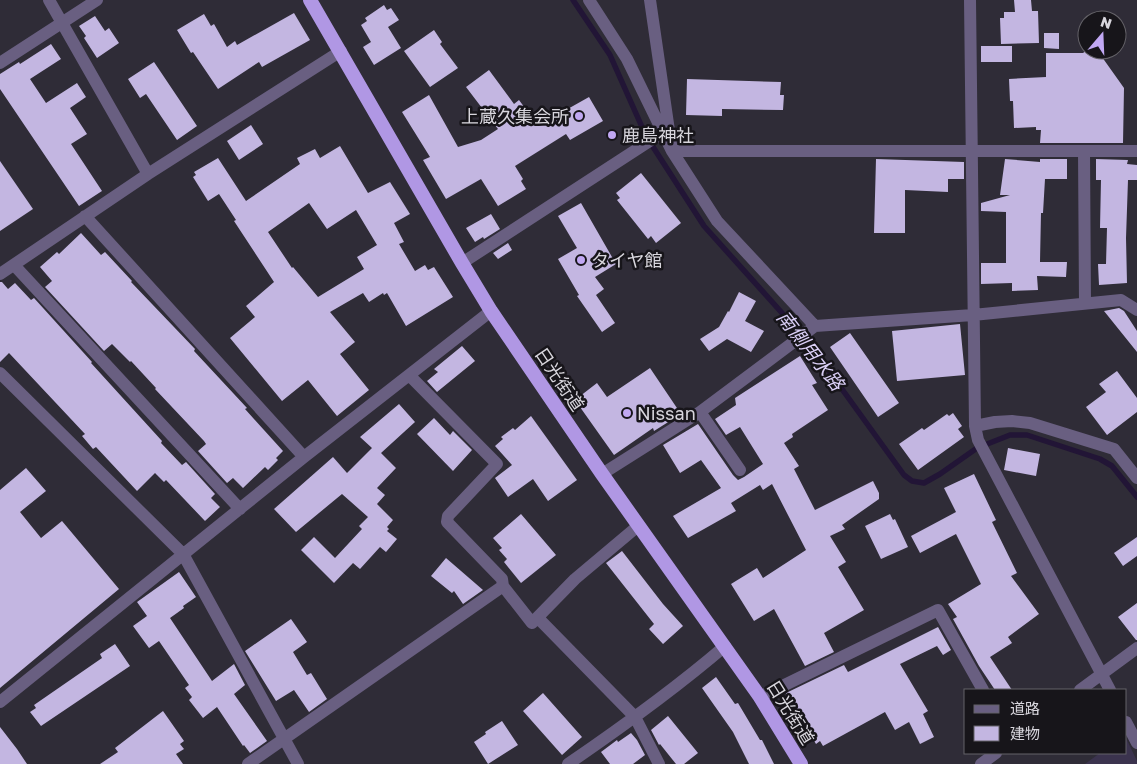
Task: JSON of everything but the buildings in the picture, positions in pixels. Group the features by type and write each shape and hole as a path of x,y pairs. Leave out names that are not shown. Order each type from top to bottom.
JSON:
{"highway":[{"name":"日光街道","path":"310,0 491,311 638,526 760,697 801,764"}],"street":[{"path":"49,0 148,174"},
{"path":"0,63 97,0"},
{"path":"589,0 627,59 658,135 672,151 716,221 811,329"},
{"path":"650,0 672,151"},
{"path":"970,0 975,426 978,440 1109,689"},
{"path":"0,274 148,174 341,51"},
{"path":"462,263 658,135"},
{"path":"672,151 1137,151"},
{"path":"1084,151 1085,303"},
{"path":"86,216 304,457"},
{"path":"14,265 240,509"},
{"path":"602,474 700,412 811,329 1121,300 1137,310"},
{"path":"0,702 304,457 491,311"},
{"path":"0,373 183,554 298,764"},
{"path":"409,376 497,464 448,516 447,522 502,578 503,586 532,624 575,580 638,526"},
{"path":"700,412 740,470"},
{"path":"975,426 1012,421 1030,423 1114,449 1137,478"},
{"path":"248,764 503,586"},
{"path":"760,697 938,610 982,689"},
{"path":"538,618 635,717 659,764"},
{"path":"568,764 689,677 725,646"},
{"path":"1081,689 1137,648"},
{"path":"1127,724 1137,743"},
{"path":"981,764 995,754"}],"shaded area":[{"path":"1127,740 1137,761 1137,764 1085,764 1099,754 1127,754"}],"waterway":[{"name":"南側用水路","path":"573,0 610,55 646,136 704,226 808,342 904,475 912,481 924,483 977,448 1010,435 1027,435 1100,459 1112,466 1137,497"}],"place":[{"name":"上蔵久集会所","path":"579,116"},
{"name":"鹿島神社","path":"612,135"},
{"name":"タイヤ館","path":"581,260"},
{"name":"Nissan","path":"627,413"}]}
